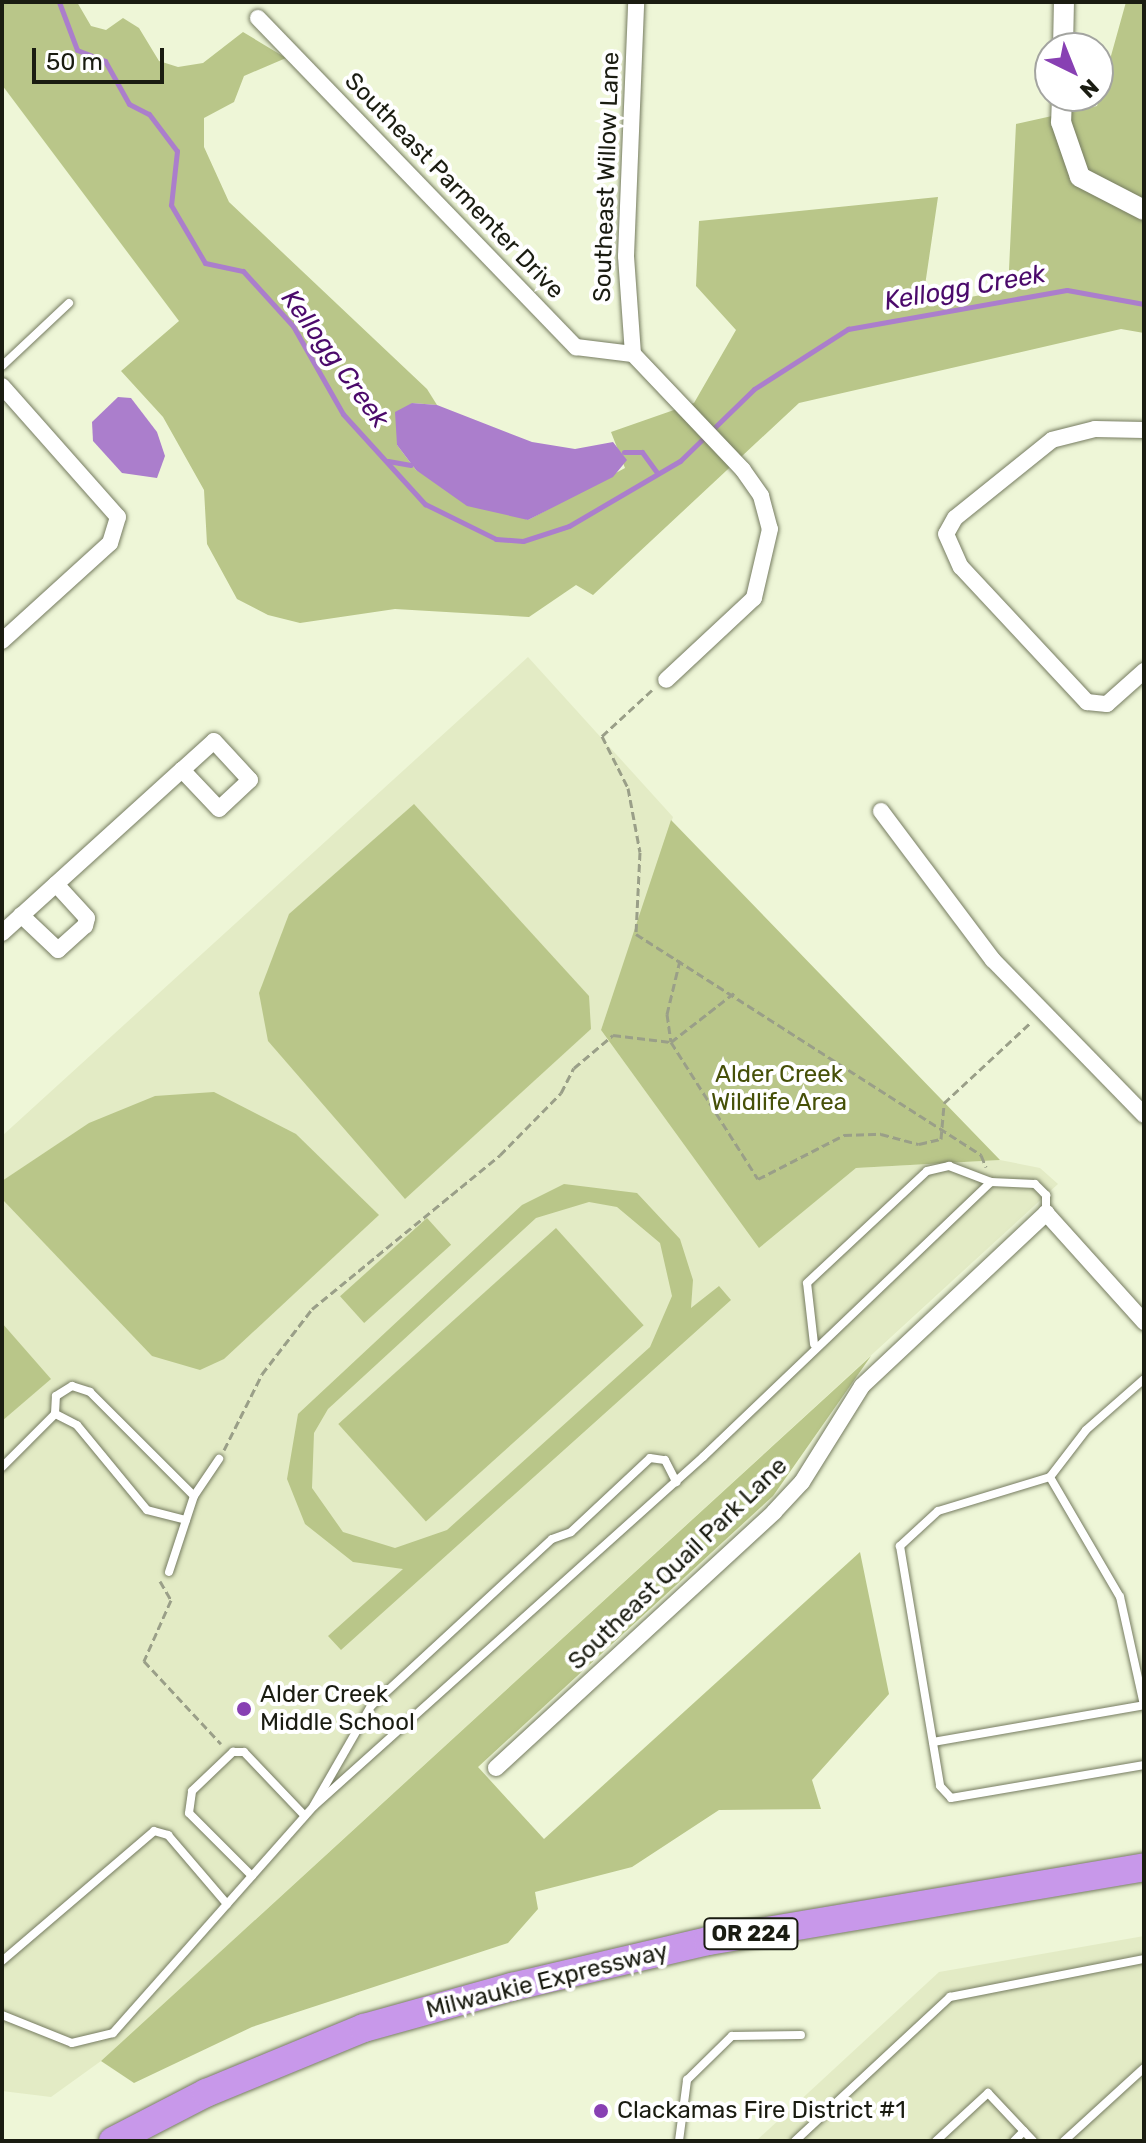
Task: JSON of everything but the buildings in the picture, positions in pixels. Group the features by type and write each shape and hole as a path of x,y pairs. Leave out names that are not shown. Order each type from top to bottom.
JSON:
{"highway":[{"name":"Milwaukie Expressway","path":"113,2141 334,2039 512,1987 708,1941 1144,1867"}],"street":[{"name":"Southeast Willow Lane","path":"633,354 626,256 636,2"},
{"path":"1063,32 1064,2"},
{"name":"Southeast Parmenter Drive","path":"258,18 576,347 633,354"},
{"path":"1061,112 1061,122 1080,177 1144,210"},
{"path":"633,354 717,442 761,496 768,559 746,610 666,680"},
{"path":"2,386 112,502 118,526 102,550 2,641"},
{"path":"1144,430 1095,429 1052,440 955,518 946,534 961,567 1087,702 1107,704 1144,671"},
{"path":"2,933 182,770"},
{"path":"881,811 1040,1014 1144,1115"},
{"path":"21,915 58,950 85,926 87,918 56,884"},
{"path":"1046,1213 1144,1322"},
{"name":"Southeast Quail Park Lane","path":"496,1768 774,1512 802,1482 862,1386 1046,1213"}],"lane":[{"path":"2,366 69,303"},
{"path":"814,1344 807,1283 927,1171 949,1166 991,1182 1035,1184 1046,1195 1046,1213"},
{"path":"2,2015 72,2043 100,2040 314,1806 676,1482 814,1344 991,1182"},
{"path":"1144,1379 1086,1430 1050,1477 938,1511 900,1546 940,1786 951,1798 1144,1765"},
{"path":"2,1467 55,1414 56,1396 72,1386 90,1392 194,1496"},
{"path":"55,1414 77,1425 147,1510 186,1520"},
{"path":"314,1806 371,1706 552,1539 571,1532 650,1458 665,1460 676,1482"},
{"path":"169,1572 194,1496 219,1459"},
{"path":"933,1742 1144,1705 1120,1597 1050,1477"},
{"path":"252,1876 186,1805 226,1759 233,1752 253,1757 305,1816"},
{"path":"2,1961 154,1831 168,1835 227,1904"},
{"path":"795,2141 950,1997 1144,1959"},
{"path":"679,2141 687,2080 732,2036 801,2035"},
{"path":"1064,2141 1144,2068"},
{"path":"936,2141 988,2093 1033,2141"},
{"path":"1014,2141 1024,2131"}],"path":[{"path":"666,680 602,736 628,788 638,839 636,934 734,993 981,1155 991,1182"},
{"path":"680,960 667,1014 671,1042 758,1179 844,1135 881,1134 919,1144 941,1139 944,1103 1040,1014"},
{"path":"219,1459 262,1374 312,1309 365,1258 380,1254 500,1155 561,1093 574,1068 613,1035 671,1042 734,993"},
{"path":"169,1572 158,1584 171,1600 144,1661 226,1759"}],"shaded area":[{"path":"118,397 131,398 157,432 165,456 157,478 122,473 93,441 92,422"},
{"path":"412,403 437,405 532,442 575,449 613,442 627,460 613,477 528,520 467,506 416,470 397,445 395,412"},
{"name":"Alder Creek Middle School","path":"528,657 673,817 601,1030 759,1247 856,1168 1000,1160 1040,1168 1058,1184 101,2061 51,2097 2,2091 2,1136"},
{"path":"1144,1936 1144,2141 756,2141 939,1972"}],"green space":[{"path":"2,2 77,2 91,26 106,30 123,18 139,28 159,61 178,67 203,63 243,32 286,58 244,76 234,102 204,118 204,147 229,202 427,389 437,405 412,403 397,445 416,470 528,520 625,468 611,432 694,403 736,330 696,286 699,221 938,197 922,306 1008,290 1016,124 1070,112 1114,112 1114,45 1126,2 1144,2 1144,333 1121,329 799,403 593,595 576,585 529,617 395,609 300,623 268,615 237,599 207,544 204,490 163,417 121,371 179,321 2,85"},
{"path":"414,804 589,996 591,1029 405,1199 268,1041 259,993 289,914"},
{"name":"Alder Creek Wildlife Area","path":"671,820 1000,1160 856,1168 759,1248 601,1030"},
{"path":"214,1092 296,1134 379,1215 224,1359 200,1370 152,1356 2,1199 2,1181 89,1123 155,1096"},
{"path":"564,1184 637,1193 680,1239 693,1280 691,1308 719,1286 731,1300 341,1650 328,1636 403,1569 353,1562 305,1524 287,1479 298,1414 522,1205","holes":["589,1202 617,1207 660,1243 672,1296 650,1347 447,1530 395,1548 343,1532 312,1488 314,1433 328,1409 536,1218"]},
{"path":"427,1218 451,1245 364,1323 340,1296"},
{"path":"556,1228 644,1325 426,1521 338,1424"},
{"path":"2,1323 51,1379 2,1421"},
{"path":"871,1356 773,1496 478,1767 544,1839 860,1552 889,1694 812,1780 821,1809 719,1810 632,1867 535,1892 538,1909 508,1943 252,2027 134,2083 101,2061"}],"waterway":[{"name":"Kellogg Creek","path":"59,2 77,50 105,61 129,104 149,114 177,151 171,205 205,263 243,271 293,326 343,414 425,504 496,539 523,541 569,526 680,461 754,389 848,329 1067,290 1144,304"},
{"path":"624,452 642,452 657,473"},
{"path":"388,461 411,465"}],"place":[{"name":"Alder Creek Middle School","path":"244,1709"},
{"name":"Clackamas Fire District #1","path":"601,2111"}]}
